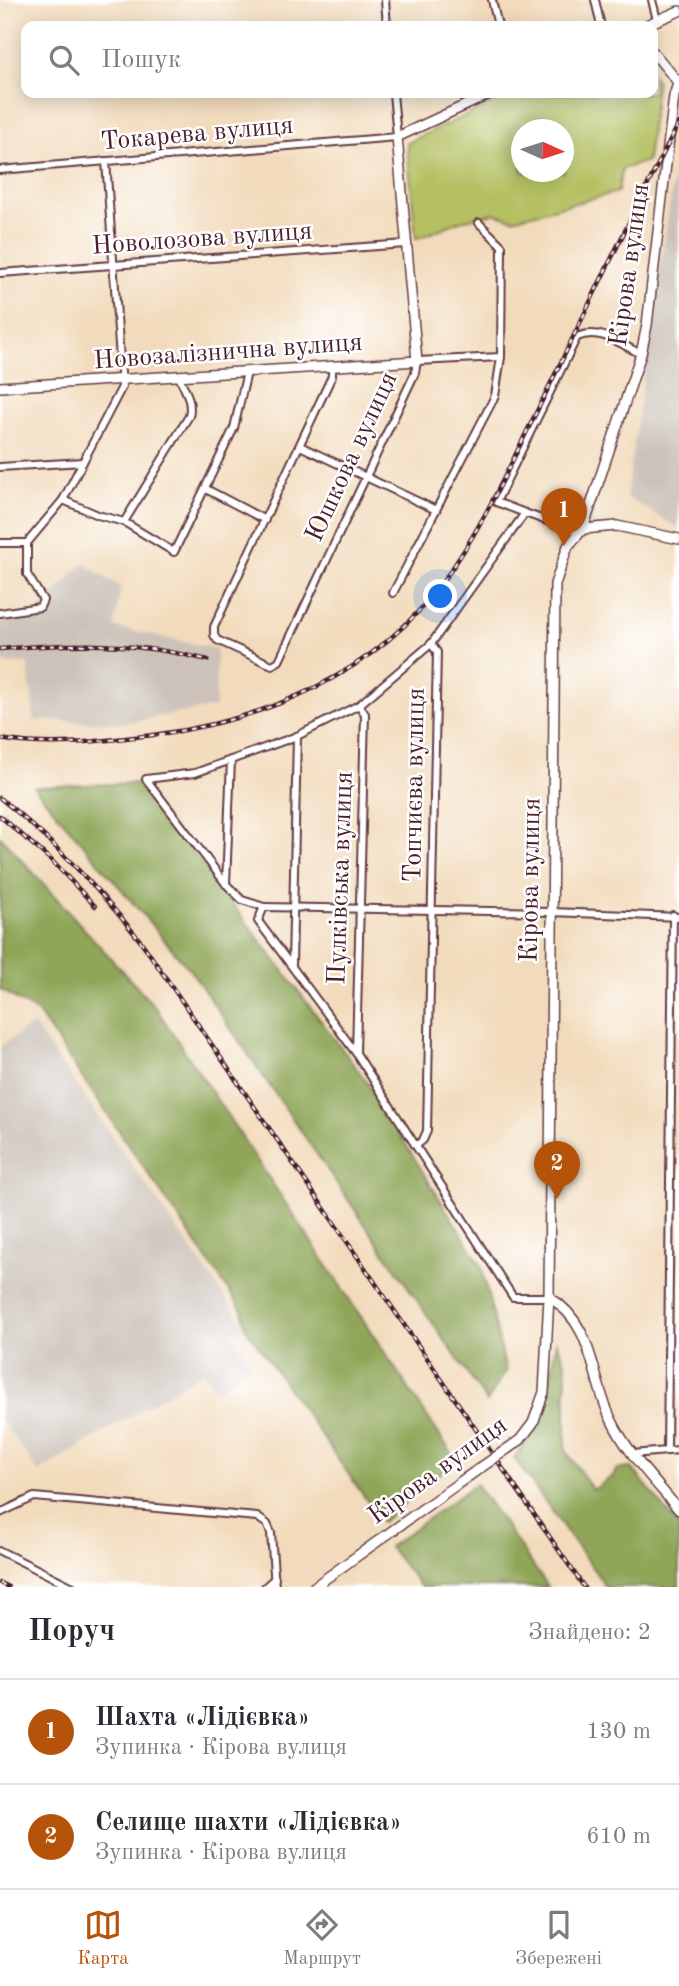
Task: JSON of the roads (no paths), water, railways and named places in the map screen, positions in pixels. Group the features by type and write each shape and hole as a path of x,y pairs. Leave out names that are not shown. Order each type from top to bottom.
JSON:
{"main road":[{"path":"657,20 679,11"},
{"path":"658,58 679,81"},
{"name":"Кірова вулиця","path":"314,1587 520,1440 533,1423 544,1392 549,1297 555,584 568,546 581,531 641,354 647,325 667,146 674,96 679,81"},
{"path":"397,136 481,98"},
{"name":"Юшкова вулиця","path":"397,136 417,361"},
{"name":"Новозалізнична вулиця","path":"0,387 417,361"},
{"path":"581,531 617,526 679,539"},
{"path":"549,1297 563,1305 582,1332 610,1418 632,1454 679,1510"}],"street":[{"path":"385,0 387,21"},
{"path":"492,0 497,21"},
{"path":"595,0 600,21"},
{"path":"652,0 657,20"},
{"path":"393,98 397,136"},
{"name":"Токарева вулиця","path":"0,170 397,136"},
{"path":"0,613 40,607 43,600 27,575 27,542 62,500 120,393 123,380 106,161"},
{"path":"394,593 495,396 501,357 502,246 479,223"},
{"name":"Новолозова вулиця","path":"0,273 406,244"},
{"path":"581,531 496,502 577,337 589,332 598,333 641,354"},
{"name":"Новозалізнична вулиця","path":"417,361 501,357"},
{"name":"Юшкова вулиця","path":"265,520 214,627 214,635 217,640 269,664 276,664 415,373 417,361"},
{"path":"206,489 265,520 332,376 332,366"},
{"path":"62,500 124,522 174,552 234,428 247,372"},
{"path":"124,522 189,416 189,399 178,375"},
{"path":"300,446 436,510"},
{"path":"0,467 83,463"},
{"path":"525,513 431,644 359,705 297,736 195,773 146,779 226,884 242,900 264,907 676,916 667,1450"},
{"path":"0,543 27,542"},
{"name":"Топчиєва вулиця","path":"417,1146 427,1131 437,652 431,644"},
{"name":"Пулківська вулиця","path":"356,1053 365,714 359,705"},
{"path":"292,965 297,736"},
{"path":"226,884 231,760"},
{"path":"264,907 258,921 356,1053 513,1297 549,1297"},
{"path":"671,1130 679,1130"},
{"path":"632,1454 679,1450"},
{"path":"0,1513 34,1497 257,1517 267,1524 271,1533 275,1587"},
{"path":"0,1550 73,1587"},
{"path":"265,1587 275,1578"}],"railway":[{"path":"0,739 38,743 96,741 153,735 236,718 315,688 352,667 386,642 417,613 444,580 485,514 679,123"},
{"path":"0,649 104,645 154,649 208,660"},
{"path":"0,798 75,866 142,943 584,1587"},
{"path":"0,816 52,861 95,906"},
{"path":"0,1583 8,1587"}],"place":[{"name":"Шахта «Лідієвка»","path":"564,546"},
{"name":"Селище шахти «Лідієвка»","path":"557,1199"}]}
